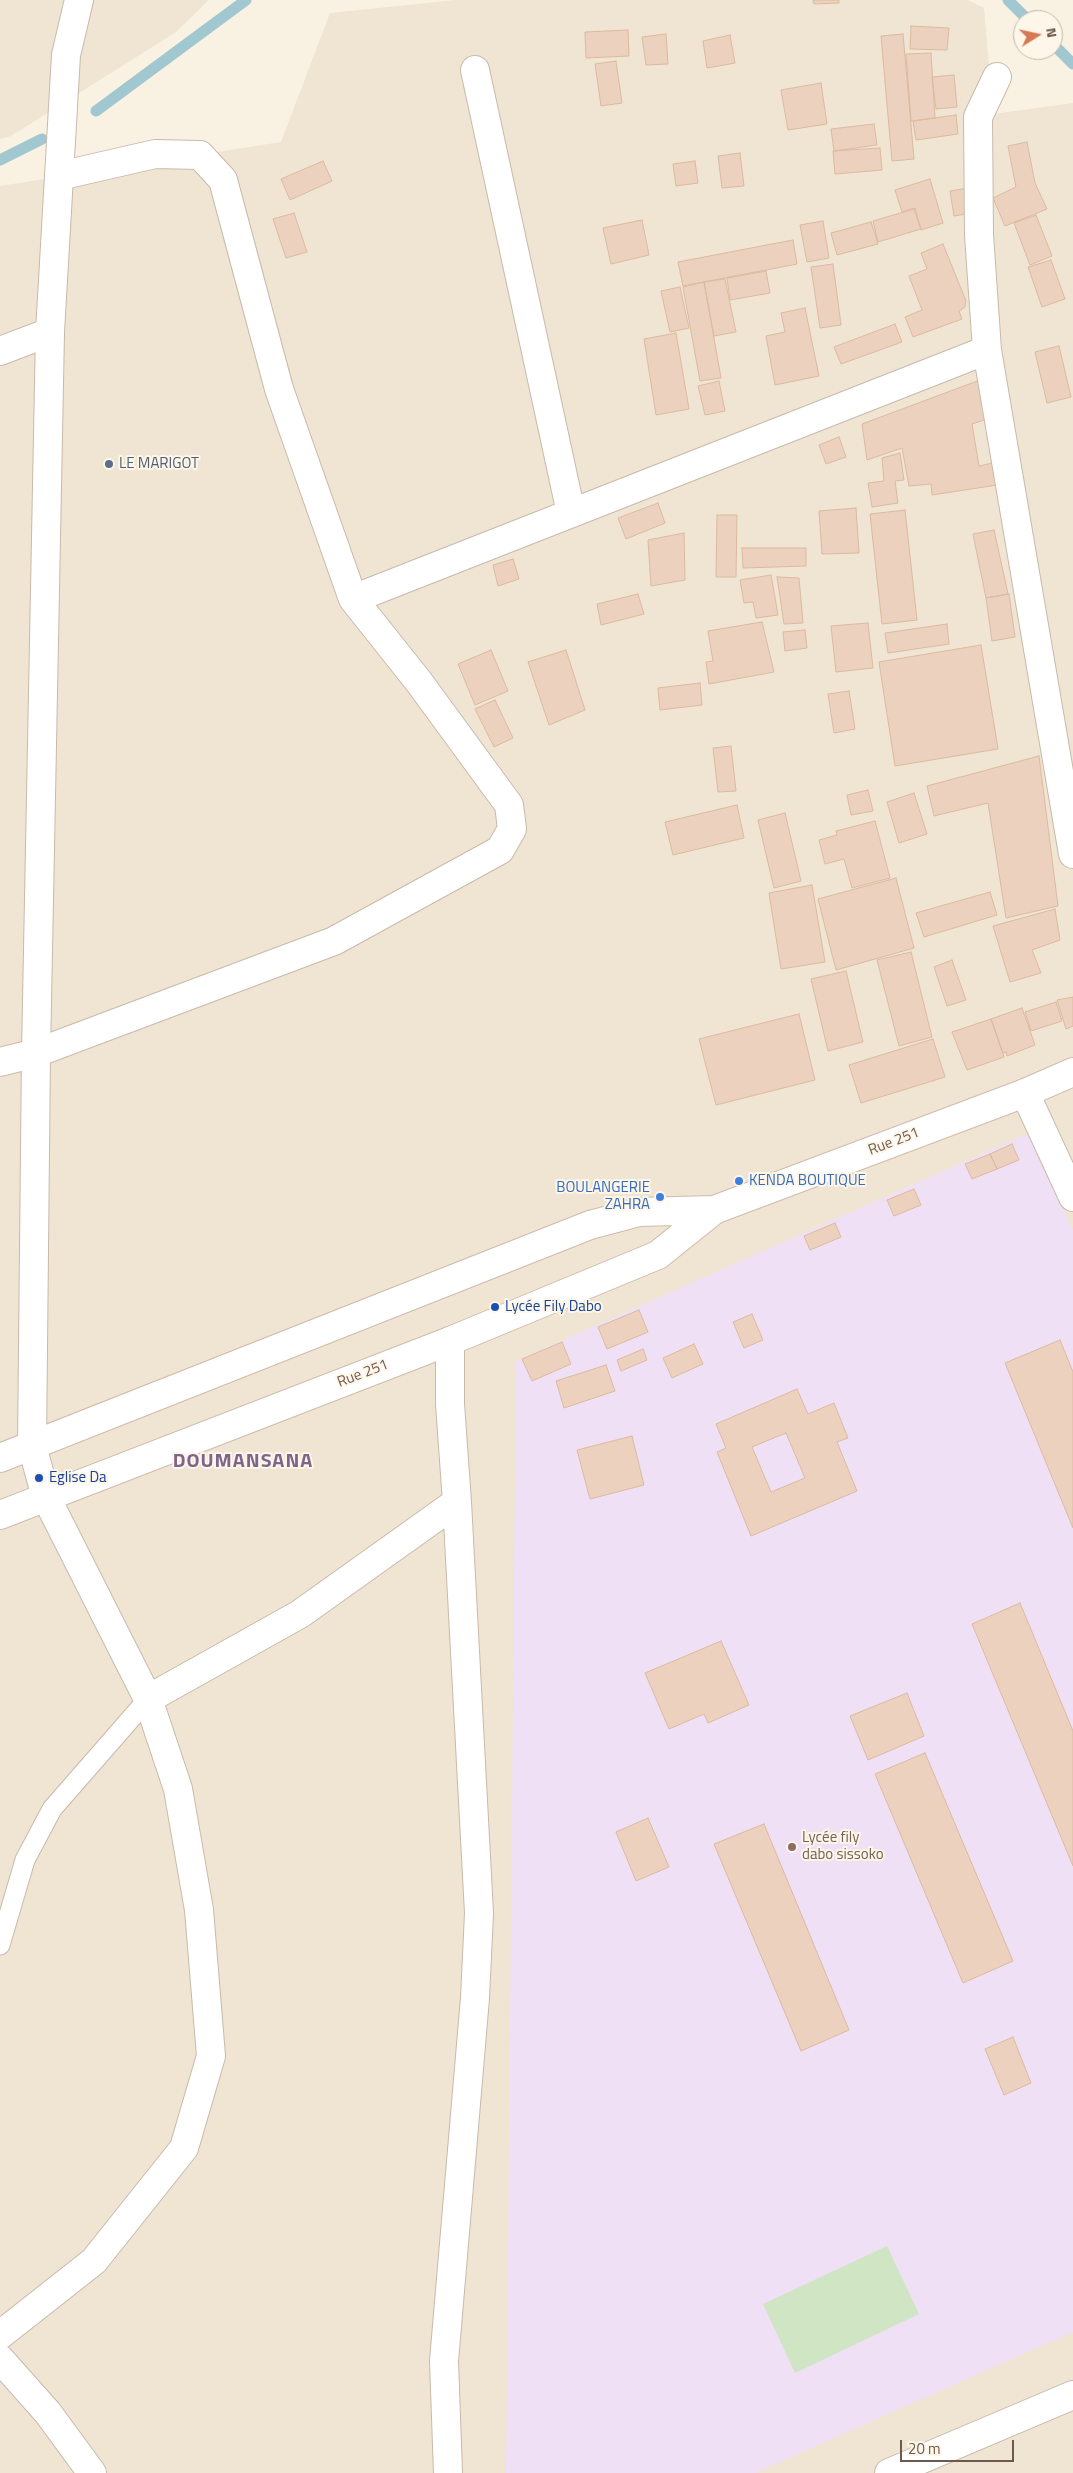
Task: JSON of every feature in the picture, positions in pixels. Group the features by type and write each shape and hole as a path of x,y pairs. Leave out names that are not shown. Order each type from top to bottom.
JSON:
{"street":[{"path":"0,2335 94,2261 184,2148 211,2056 199,1910 179,1798 148,1699 46,1497 32,1446 36,1053 50,332 66,55 79,0"},
{"path":"475,70 571,513"},
{"path":"997,77 978,117 979,234 987,350 1073,854"},
{"path":"0,1062 36,1053 334,941 500,850 512,829 509,805 419,682 353,599 279,389 222,180 200,155 155,154 59,176"},
{"path":"0,351 50,332"},
{"path":"353,599 987,350"},
{"name":"Rue 251","path":"0,1514 450,1341 658,1255 714,1210 1025,1093 1073,1072"},
{"path":"1025,1093 1073,1197"},
{"name":"Rue 251","path":"0,1458 590,1225 639,1212 714,1210"},
{"path":"448,2473 444,2361 475,1998 479,1913 458,1502 450,1404 450,1341"},
{"path":"148,1699 300,1614 458,1502"},
{"path":"0,2359 48,2414 92,2473"},
{"path":"889,2473 1073,2395"}],"lane":[{"path":"0,1944 25,1860 52,1809 148,1699"}],"shaded area":[{"path":"0,0 209,0 176,32 11,136 0,139"},
{"path":"456,0 968,0 984,8 993,114 1073,103 1073,2473 0,2473 0,186 281,142 330,13"},
{"name":"Lycée fily dabo sissoko","path":"1029,1133 1073,1231 1073,2332 755,2473 506,2473 516,1361"}],"green space":[{"path":"887,2246 919,2314 795,2373 763,2304"}],"building":[{"path":"813,0 839,0 839,3 814,4"},
{"path":"911,26 949,28 947,50 910,49"},
{"path":"628,30 629,56 586,58 585,32"},
{"path":"666,34 668,64 646,65 642,37"},
{"path":"903,34 914,159 892,161 881,36"},
{"path":"730,35 735,63 707,68 703,41"},
{"path":"931,53 935,118 911,121 906,54"},
{"path":"616,61 622,103 601,106 595,64"},
{"path":"954,75 957,107 936,109 932,77"},
{"path":"821,83 827,124 788,130 781,90"},
{"path":"956,115 958,134 916,140 913,121"},
{"path":"874,124 877,145 834,151 831,129"},
{"path":"1027,142 1035,183 1047,209 1005,226 993,198 1016,187 1008,146"},
{"path":"880,148 882,170 835,174 833,151"},
{"path":"740,153 744,186 722,188 718,156"},
{"path":"323,161 332,181 290,200 281,179"},
{"path":"695,161 698,183 676,186 673,164"},
{"path":"930,179 943,223 921,230 915,208 902,212 895,190"},
{"path":"968,188 972,213 954,216 950,191"},
{"path":"914,209 921,229 878,242 873,221"},
{"path":"294,213 307,252 286,258 273,219"},
{"path":"1036,215 1052,256 1030,265 1014,223"},
{"path":"642,220 649,255 611,264 603,228"},
{"path":"823,221 829,258 807,262 800,225"},
{"path":"871,222 878,244 837,255 831,233"},
{"path":"793,240 797,264 683,286 678,262"},
{"path":"943,244 966,301 965,307 959,311 962,319 913,337 905,317 922,310 909,276 927,269 921,253"},
{"path":"1051,260 1065,299 1042,307 1028,267"},
{"path":"833,264 841,325 820,328 811,267"},
{"path":"766,271 770,293 730,300 727,278"},
{"path":"725,279 736,332 714,336 704,282"},
{"path":"704,282 721,378 700,381 683,287"},
{"path":"680,287 689,328 670,332 661,291"},
{"path":"805,308 819,376 775,385 766,336 785,332 781,313"},
{"path":"895,324 902,342 841,364 834,347"},
{"path":"676,333 689,409 656,415 644,339"},
{"path":"1059,346 1071,397 1047,403 1035,352"},
{"path":"980,380 987,419 972,424 979,466 993,463 997,485 932,495 931,484 909,486 902,448 867,460 862,424"},
{"path":"719,381 725,411 705,415 698,386"},
{"path":"839,437 846,457 826,464 819,445"},
{"path":"900,453 904,480 895,481 898,503 872,507 868,483 884,481 882,458"},
{"path":"658,503 665,523 626,539 618,518"},
{"path":"856,508 859,553 822,554 819,511"},
{"path":"905,510 917,620 882,624 870,514"},
{"path":"717,515 737,515 736,577 716,577"},
{"path":"994,530 1008,594 986,598 973,534"},
{"path":"684,533 685,580 651,586 648,540"},
{"path":"742,548 806,548 806,566 743,568"},
{"path":"513,559 519,579 498,586 493,565"},
{"path":"771,575 778,615 756,618 753,602 744,603 740,580"},
{"path":"777,577 799,578 803,623 784,624"},
{"path":"638,594 644,614 601,625 597,604"},
{"path":"1009,594 1015,637 992,641 986,598"},
{"path":"762,622 774,672 709,684 706,662 713,661 708,631"},
{"path":"868,623 873,668 836,672 831,626"},
{"path":"947,624 949,644 888,653 885,633"},
{"path":"805,630 807,648 785,651 783,632"},
{"path":"981,645 998,749 895,766 879,662"},
{"path":"491,650 508,691 475,705 458,664"},
{"path":"566,650 585,710 549,725 528,662"},
{"path":"700,683 702,705 660,710 658,688"},
{"path":"849,691 855,729 834,733 828,694"},
{"path":"495,700 513,738 494,747 475,709"},
{"path":"731,746 736,791 718,792 713,748"},
{"path":"1039,756 1058,906 1006,918 988,803 934,816 927,786"},
{"path":"868,790 873,811 851,815 847,795"},
{"path":"914,793 927,834 899,843 887,802"},
{"path":"737,805 744,838 673,855 665,822"},
{"path":"785,813 801,881 774,888 758,820"},
{"path":"875,821 890,878 852,888 844,859 825,864 819,840 837,835 836,831"},
{"path":"896,878 914,948 836,970 818,899"},
{"path":"812,885 825,962 781,969 769,893"},
{"path":"990,892 997,915 924,937 916,913"},
{"path":"1055,909 1060,940 1032,950 1041,973 1010,982 993,926"},
{"path":"911,952 932,1037 899,1046 877,960"},
{"path":"952,960 966,1000 947,1006 934,967"},
{"path":"846,971 863,1042 828,1051 811,979"},
{"path":"1073,997 1073,1026 1066,1029 1057,1000"},
{"path":"1056,1002 1062,1021 1031,1031 1025,1012"},
{"path":"1022,1008 1035,1045 1007,1056 1006,1052 1003,1053 991,1019"},
{"path":"799,1014 815,1080 716,1105 699,1039"},
{"path":"991,1019 1004,1057 967,1070 952,1032"},
{"path":"933,1039 945,1077 861,1103 849,1065"},
{"path":"1012,1144 1019,1160 997,1169 990,1154"},
{"path":"990,1154 997,1169 972,1179 965,1164"},
{"path":"914,1189 921,1205 894,1216 887,1200"},
{"path":"835,1223 841,1237 810,1250 804,1236"},
{"path":"639,1310 648,1332 607,1349 598,1327"},
{"path":"752,1314 763,1340 744,1348 733,1322"},
{"path":"1060,1340 1073,1372 1073,1528 1005,1363"},
{"path":"562,1342 571,1364 532,1381 522,1359"},
{"path":"694,1344 703,1364 672,1378 663,1358"},
{"path":"643,1349 647,1360 621,1371 617,1360"},
{"path":"606,1365 615,1391 564,1408 556,1381"},
{"path":"797,1389 808,1414 834,1403 848,1438 837,1442 857,1491 751,1536 717,1452 726,1448 716,1424","holes":["786,1433 805,1478 771,1492 752,1447"]},
{"path":"632,1436 644,1485 590,1499 577,1450"},
{"path":"1020,1603 1073,1731 1073,1866 972,1624"},
{"path":"721,1641 749,1705 708,1723 704,1714 669,1729 645,1673"},
{"path":"907,1693 924,1736 868,1760 850,1716"},
{"path":"925,1753 1013,1961 963,1983 875,1774"},
{"path":"648,1818 669,1867 636,1881 616,1832"},
{"path":"764,1824 849,2030 801,2051 714,1844"},
{"path":"1013,2037 1031,2083 1004,2095 985,2049"}],"waterway":[{"path":"96,111 246,0"},
{"path":"1008,0 1018,10"},
{"path":"1063,54 1073,64"},
{"path":"0,160 42,139"}],"place":[{"name":"LE MARIGOT","path":"109,464"},
{"name":"KENDA BOUTIQUE","path":"739,1181"},
{"name":"BOULANGERIE ZAHRA","path":"660,1197"},
{"name":"Lycée Fily Dabo","path":"495,1307"},
{"name":"Eglise Da","path":"39,1478"},
{"name":"Lycée fily dabo sissoko","path":"792,1847"}],"district":[{"name":"DOUMANSANA","path":"243,1462"}]}
